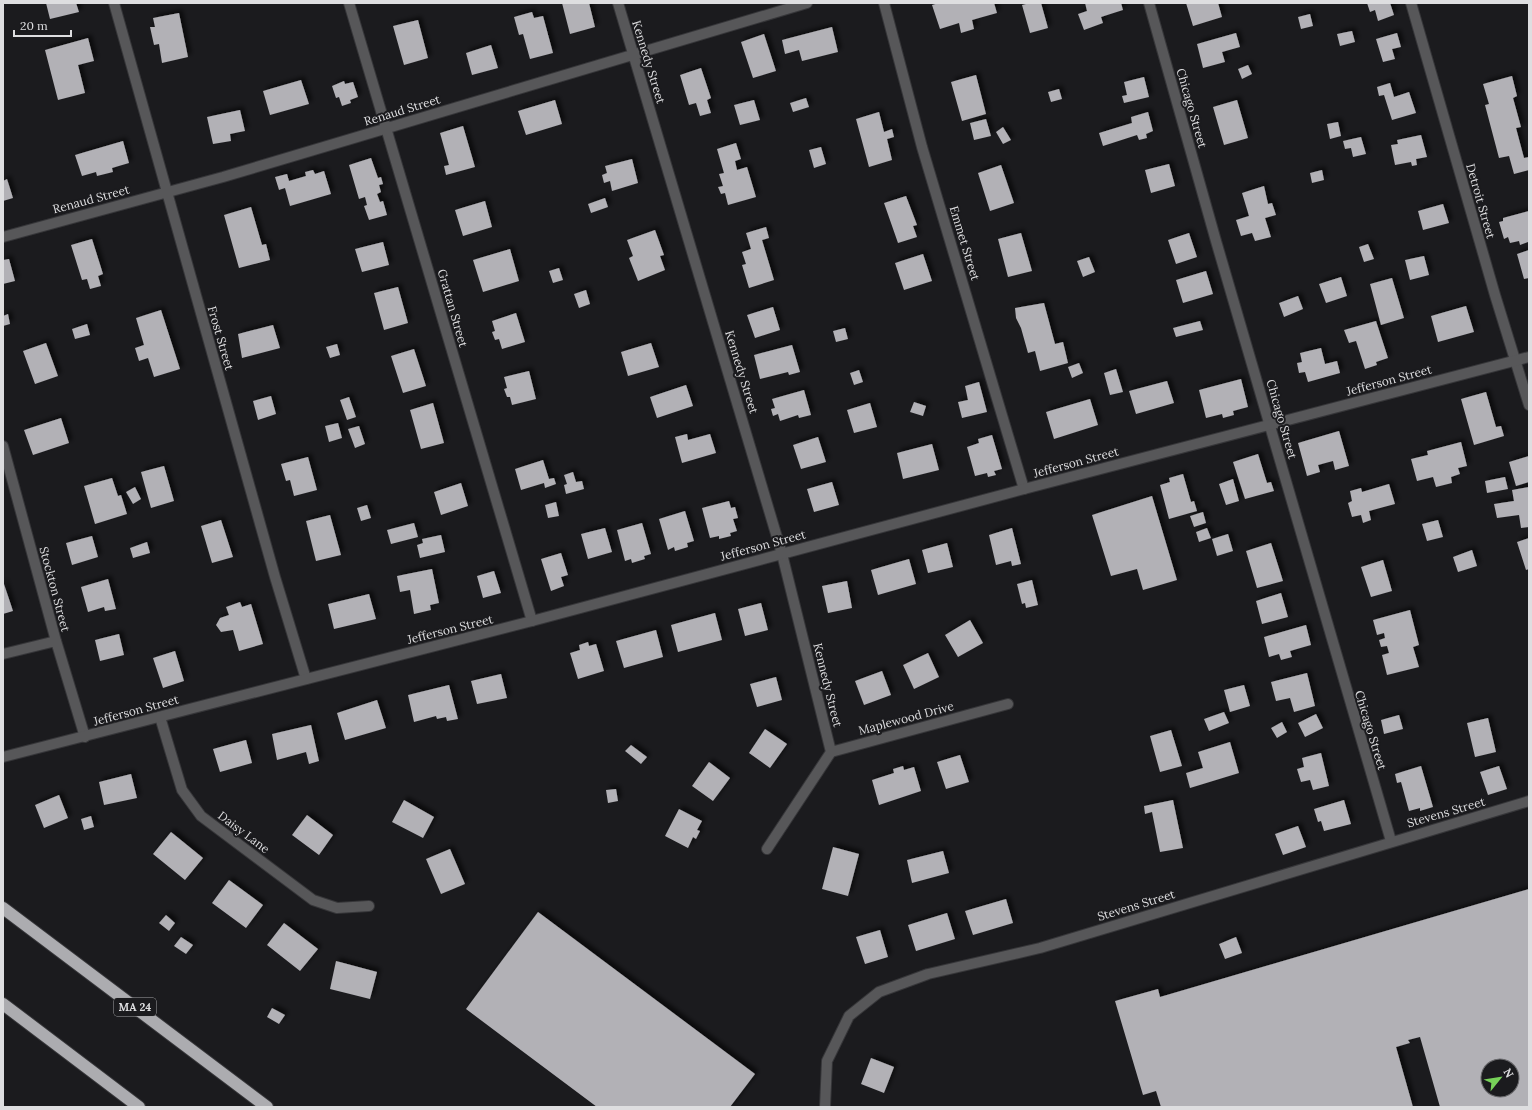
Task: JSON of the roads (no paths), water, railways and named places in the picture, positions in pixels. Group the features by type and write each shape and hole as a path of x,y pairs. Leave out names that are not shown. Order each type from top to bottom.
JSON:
{"highway":[{"name":"MA 24","path":"3,908 267,1107"},
{"path":"3,1004 139,1107"}],"street":[{"name":"Frost Street","path":"114,3 275,577 306,679"},
{"name":"Grattan Street","path":"349,3 532,621"},
{"name":"Kennedy Street","path":"618,3 782,554 831,752"},
{"name":"Renaud Street","path":"3,237 166,192 386,128 633,53 807,3"},
{"name":"Emmet Street","path":"884,3 922,147 1024,489"},
{"name":"Chicago Street","path":"1149,3 1216,242 1391,841"},
{"name":"Detroit Street","path":"1411,3 1493,288 1529,404"},
{"name":"Jefferson Street","path":"3,757 532,621 1024,489 1529,357"},
{"name":"Stockton Street","path":"3,446 56,641 85,737"},
{"path":"3,654 56,641"},
{"name":"Maplewood Drive","path":"831,752 1008,704"},
{"name":"Daisy Lane","path":"160,717 182,790 201,816 313,900 337,908 369,906"},
{"path":"767,849 831,752"},
{"name":"Stevens Street","path":"825,1107 827,1061 849,1016 878,992 928,974 1040,948 1391,841 1529,801"}]}
